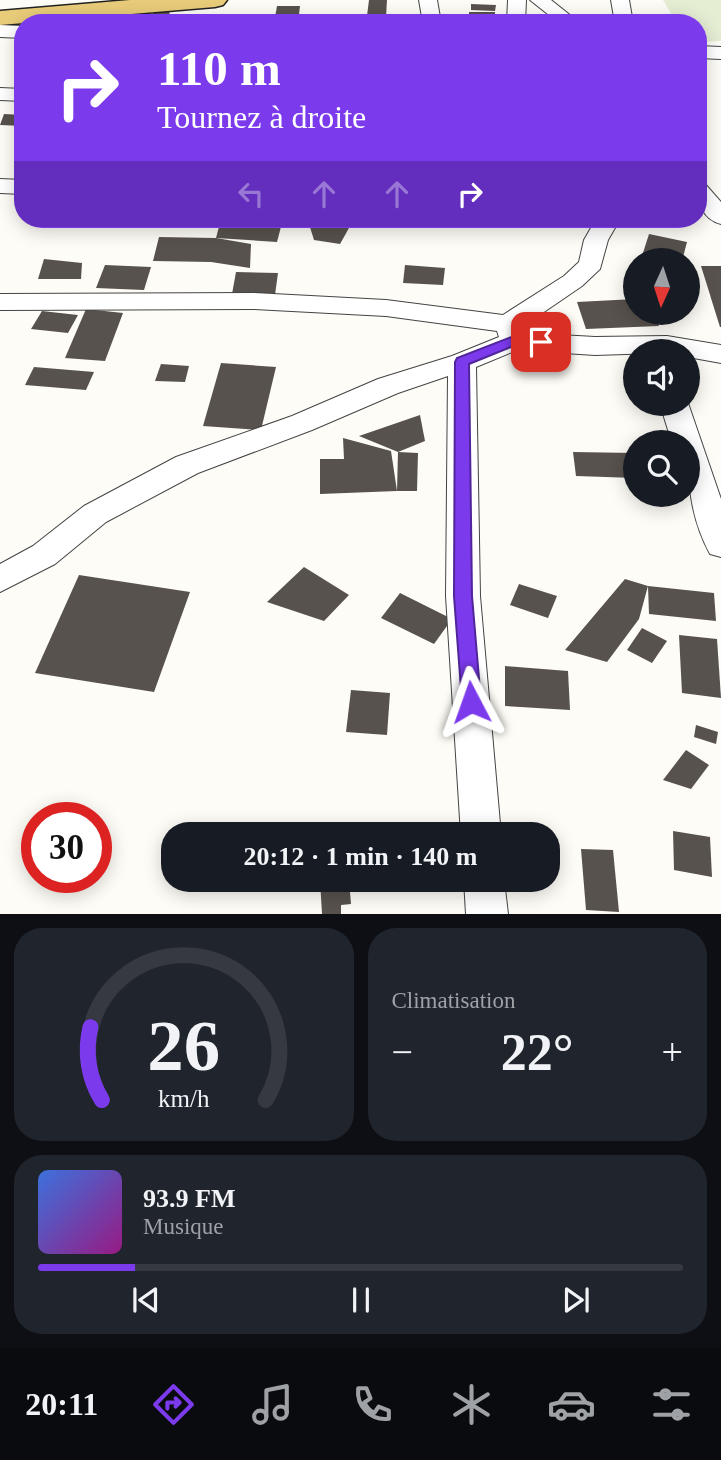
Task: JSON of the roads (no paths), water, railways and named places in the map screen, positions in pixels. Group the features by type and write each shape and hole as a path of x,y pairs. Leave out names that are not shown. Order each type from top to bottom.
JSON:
{"main road":[{"path":"0,10 114,0"},
{"path":"48,14 215,0"}],"street":[{"path":"539,0 558,14"},
{"path":"707,201 721,217"},
{"path":"0,579 44,555 95,514 187,465 302,423 388,386 462,362 511,332 591,264 596,240 603,228"},
{"path":"0,302 254,301 386,308 595,346 667,345 721,354"},
{"path":"595,346 623,357"},
{"path":"462,362 463,596 480,822"},
{"path":"700,482 721,541"},
{"path":"485,892 487,914"}]}
